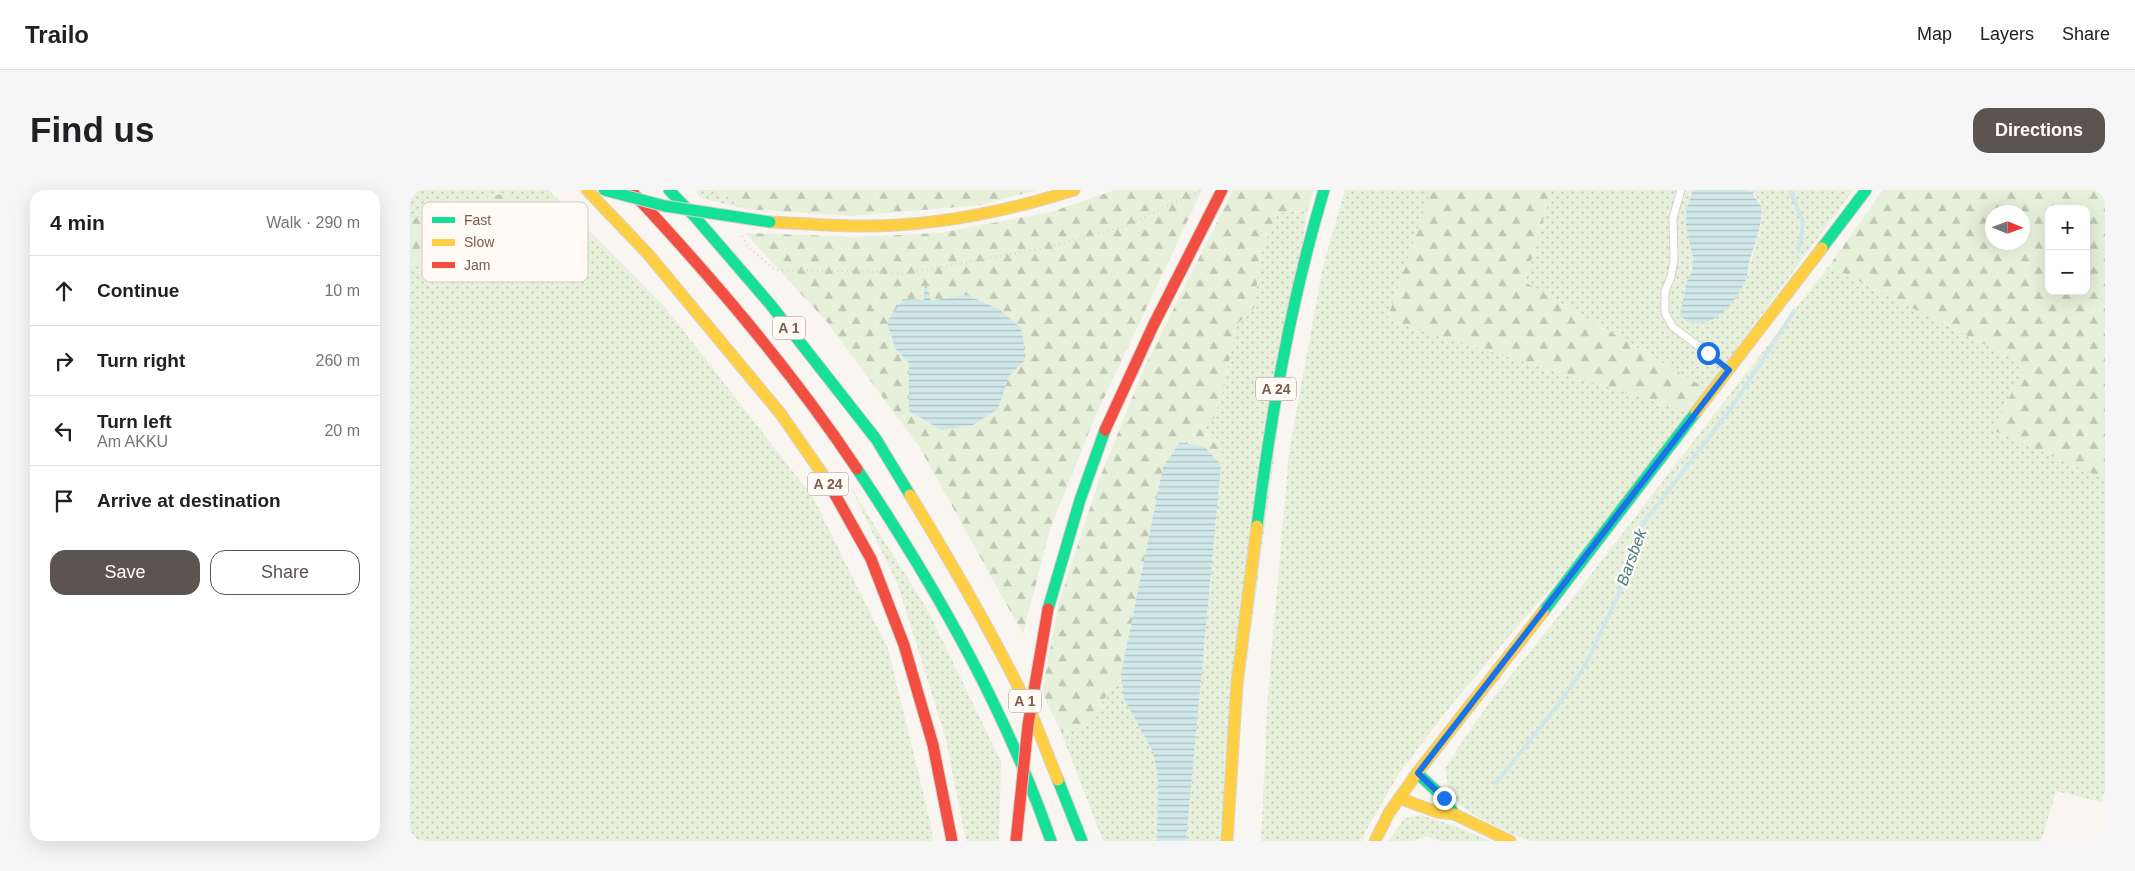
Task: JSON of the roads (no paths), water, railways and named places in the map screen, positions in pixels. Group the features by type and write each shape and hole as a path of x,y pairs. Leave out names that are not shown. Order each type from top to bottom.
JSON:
{"main road":[{"name":"A 24","path":"587,190 648,254 780,413 824,476 871,559 904,645 933,744 952,841"},
{"path":"604,190 625,197 685,210 770,222 859,226 935,221 1023,206 1074,190"},
{"name":"A 1","path":"630,190 672,233 746,319 800,386 892,519 944,609 1001,716 1030,783 1051,841"},
{"name":"A 1","path":"669,190 695,217 770,304 876,439 945,552 1027,704 1082,841"},
{"path":"1016,841 1025,737 1035,672 1048,609 1069,535 1092,464 1135,363 1222,190"},
{"name":"A 24","path":"1227,841 1239,661 1250,592 1263,467 1285,339 1313,225 1324,190"},
{"path":"1375,841 1399,798 1866,190"},
{"name":"A 24","path":"1249,681 1250,592"},
{"path":"1418,773 1444,798 1454,814"},
{"path":"1399,798 1437,812 1454,814 1510,841"}],"lane":[{"path":"1681,190 1673,218 1674,260 1671,278 1665,291 1665,313 1673,327 1729,370"}],"water":[{"path":"1693,190 1750,190 1762,207 1760,227 1746,279 1741,290 1725,311 1702,323 1694,323 1680,316 1686,284 1692,271 1693,258 1686,225 1686,210"},
{"path":"927,286 931,301 966,295 999,309 1021,328 1026,359 1009,376 998,409 973,425 941,430 909,411 909,363 895,348 887,322 903,299 924,300 924,287"},
{"path":"1180,442 1206,448 1221,465 1186,841 1157,841 1158,778 1153,752 1124,699 1121,674 1163,467"}],"waterway":[{"name":"Barsbek","path":"1790,190 1803,222 1799,251"},
{"name":"Barsbek","path":"1496,783 1559,704 1586,664 1617,598 1639,529 1730,410 1794,311"}]}
